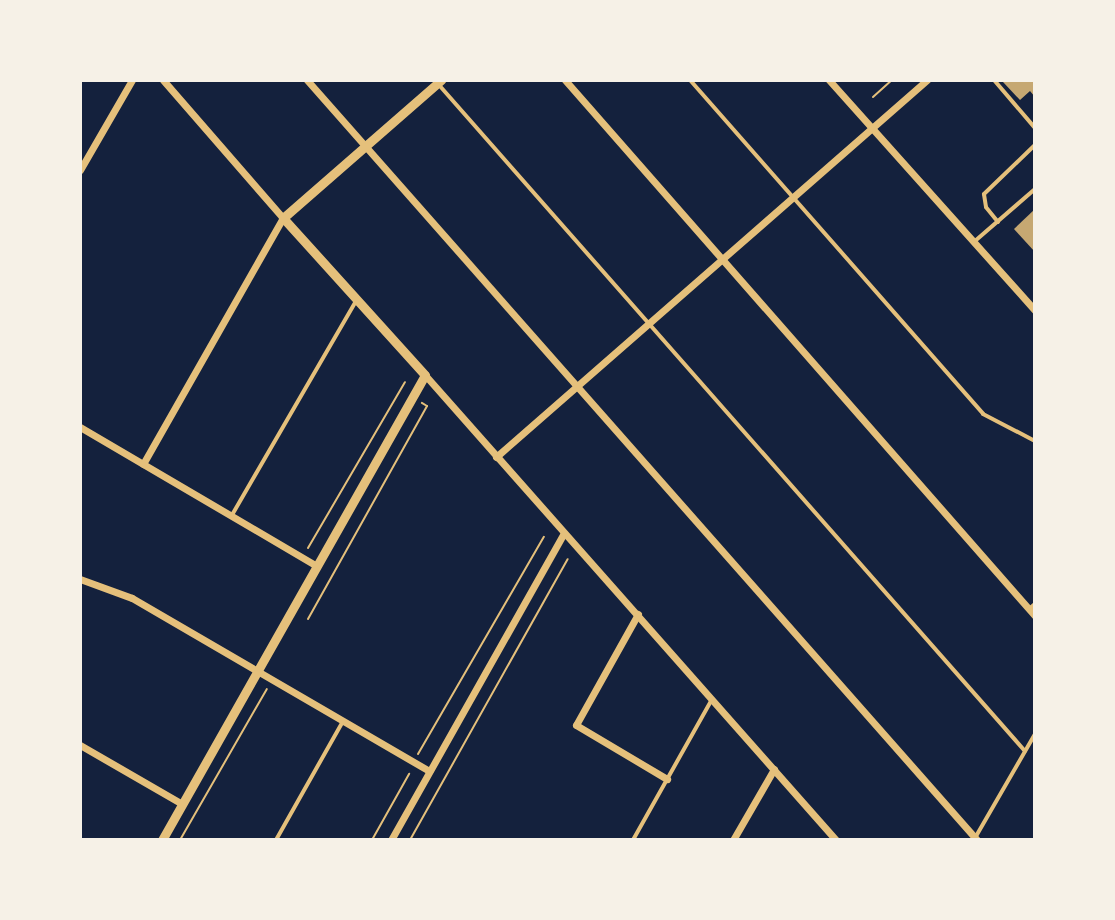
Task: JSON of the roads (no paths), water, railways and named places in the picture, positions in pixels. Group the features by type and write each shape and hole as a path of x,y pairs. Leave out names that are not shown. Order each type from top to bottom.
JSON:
{"street":[{"path":"80,170 132,80"},
{"path":"163,80 834,839"},
{"path":"307,80 975,840"},
{"path":"565,80 1032,606 1035,616"},
{"path":"829,80 1035,310"},
{"path":"496,457 927,80"},
{"path":"143,464 283,218 438,81"},
{"path":"162,840 425,375"},
{"path":"80,427 317,566"},
{"path":"391,840 564,533"},
{"path":"80,579 132,598 429,771"},
{"path":"638,614 576,725 667,779"},
{"path":"80,745 182,804"},
{"path":"733,840 774,769"}],"lane":[{"path":"690,80 983,414 1035,441"},
{"path":"994,80 1035,128"},
{"path":"438,81 1025,751"},
{"path":"998,222 986,207 984,194 1035,145"},
{"path":"973,243 1035,189"},
{"path":"231,516 358,299"},
{"path":"633,840 712,699"},
{"path":"276,840 343,721"},
{"path":"975,840 1035,734"}]}
